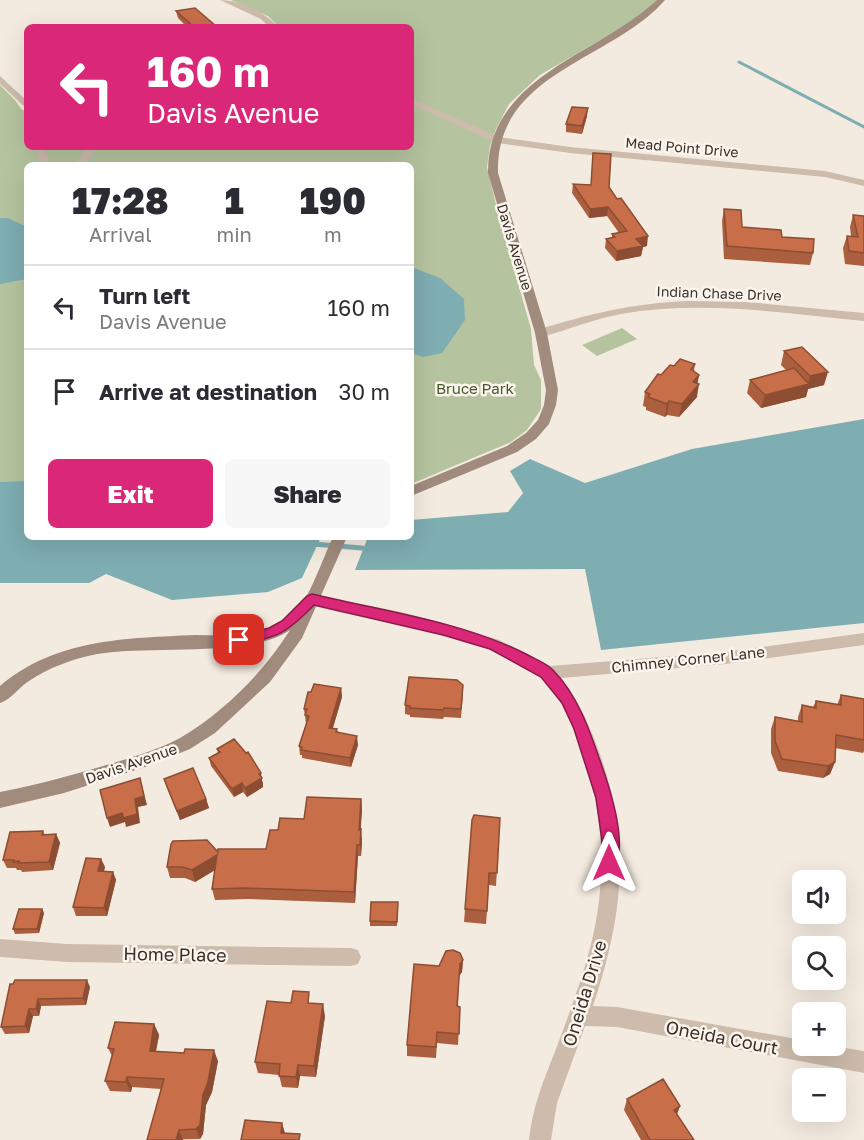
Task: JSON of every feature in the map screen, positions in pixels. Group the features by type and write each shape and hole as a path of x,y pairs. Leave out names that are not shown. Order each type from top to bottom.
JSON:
{"main road":[{"name":"Davis Avenue","path":"414,490 512,449 531,436 544,421 550,405 552,390 541,333 493,173 492,157 509,114 524,93 552,72 641,22 661,0"},
{"name":"Davis Avenue","path":"0,800 93,778 184,744 210,728 264,678 296,634 339,540"},
{"name":"Davis Avenue","path":"0,696 38,668 63,656 94,648 123,645 258,637 287,624 310,603"}],"street":[{"path":"224,0 264,17 271,24"},
{"path":"0,79 24,102"},
{"name":"Mead Point Drive","path":"414,102 497,140 570,150 825,174 864,183"},
{"name":"Indian Chase Drive","path":"541,333 614,311 653,306 721,306 864,317"},
{"name":"Oneida Drive","path":"310,603 443,630 495,645 517,655 546,673 568,700 582,729 604,798 611,841 607,907 601,948 579,1016 551,1090 541,1126 540,1140"},
{"name":"Chimney Corner Lane","path":"546,673 725,658 864,639"},
{"name":"Home Place","path":"0,948 67,953 351,957"},
{"name":"Oneida Court","path":"579,1016 617,1017 864,1062"}],"green space":[{"name":"Bruce Park","path":"231,0 657,0 638,18 540,75 509,104 490,146 487,167 531,329 534,365 541,380 541,409 527,430 511,442 414,483 414,162 24,162 24,527 0,528 0,85 24,110 24,150 414,150 414,24 276,24 268,16"},
{"path":"622,328 637,339 597,356 582,345"}],"water":[{"path":"0,218 8,218 24,226 24,280 0,284"},
{"path":"414,268 440,278 464,299 465,320 442,353 423,357 414,354"},
{"path":"864,419 864,623 601,650 585,569 355,570 367,540 414,540 414,520 508,512 523,493 510,471 530,459 585,483 692,449"},
{"path":"24,481 24,540 320,540 302,578 268,592 172,600 106,574 89,583 0,583 0,482"}],"building":[{"path":"195,8 214,24 191,24 176,11"},
{"path":"572,107 588,108 582,126 566,124"},
{"path":"593,153 611,154 609,187 617,199 621,198 648,236 636,239 643,246 617,251 606,239 615,237 612,234 627,231 608,207 590,209 573,184 591,185"},
{"path":"724,209 741,210 742,227 781,230 782,237 814,239 813,253 727,246"},
{"path":"853,215 864,216 864,253 849,251 847,236 858,237"},
{"path":"802,347 828,372 810,376 784,351"},
{"path":"680,359 695,364 691,369 699,375 693,382 699,384 682,404 669,401 667,404 648,397 650,394 645,392 658,374 661,375 670,365 674,366"},
{"path":"794,368 809,384 765,395 750,380"},
{"path":"409,677 457,680 463,685 461,709 410,708 405,705"},
{"path":"314,684 341,688 329,728 337,729 336,732 357,736 350,758 301,750 302,747 299,746 309,716 305,715 307,709 304,709 308,692 311,692"},
{"path":"841,695 864,699 864,740 836,735 835,762 828,766 782,759 775,741 775,717 802,722 802,705 816,708 816,701 841,705"},
{"path":"234,739 246,753 248,752 261,773 259,774 262,778 245,788 242,783 232,789 209,758 220,752 217,749"},
{"path":"193,768 206,799 177,811 164,779"},
{"path":"140,778 144,796 135,799 137,814 124,818 122,813 107,818 100,790"},
{"path":"307,797 361,799 360,845 357,845 354,892 212,889 217,855 192,870 167,867 173,841 207,840 218,852 218,849 266,849 270,830 278,830 280,818 304,819"},
{"path":"474,815 500,818 497,873 489,873 487,911 465,909"},
{"path":"43,831 42,835 56,834 49,862 18,863 19,861 3,860 10,832"},
{"path":"86,858 101,859 98,871 113,872 104,908 73,907"},
{"path":"371,902 398,902 397,922 370,921"},
{"path":"19,909 42,909 37,929 13,929"},
{"path":"453,950 460,953 463,960 460,964 457,1006 460,1007 459,1034 437,1032 436,1047 407,1045 414,964 439,966 446,951"},
{"path":"15,980 87,980 83,998 38,999 36,1009 29,1009 25,1026 1,1027 10,984 13,984"},
{"path":"293,991 309,992 308,1003 323,1004 314,1066 298,1065 296,1077 279,1076 280,1064 255,1062 267,1001 291,1003"},
{"path":"115,1022 154,1024 150,1051 184,1053 185,1049 214,1050 203,1095 200,1125 196,1129 179,1130 176,1140 147,1140 164,1079 127,1077 126,1082 105,1081 114,1049 108,1048"},
{"path":"663,1079 680,1106 674,1110 694,1140 650,1140 627,1099"},
{"path":"245,1120 282,1123 281,1133 300,1134 299,1140 241,1140"}],"waterway":[{"path":"739,62 864,127"},
{"path":"313,544 362,548"}],"route":[{"path":"239,640 258,637 287,624 312,600 358,609 495,645 532,664 546,673 568,700 582,729 604,798 611,841 609,863"}]}
